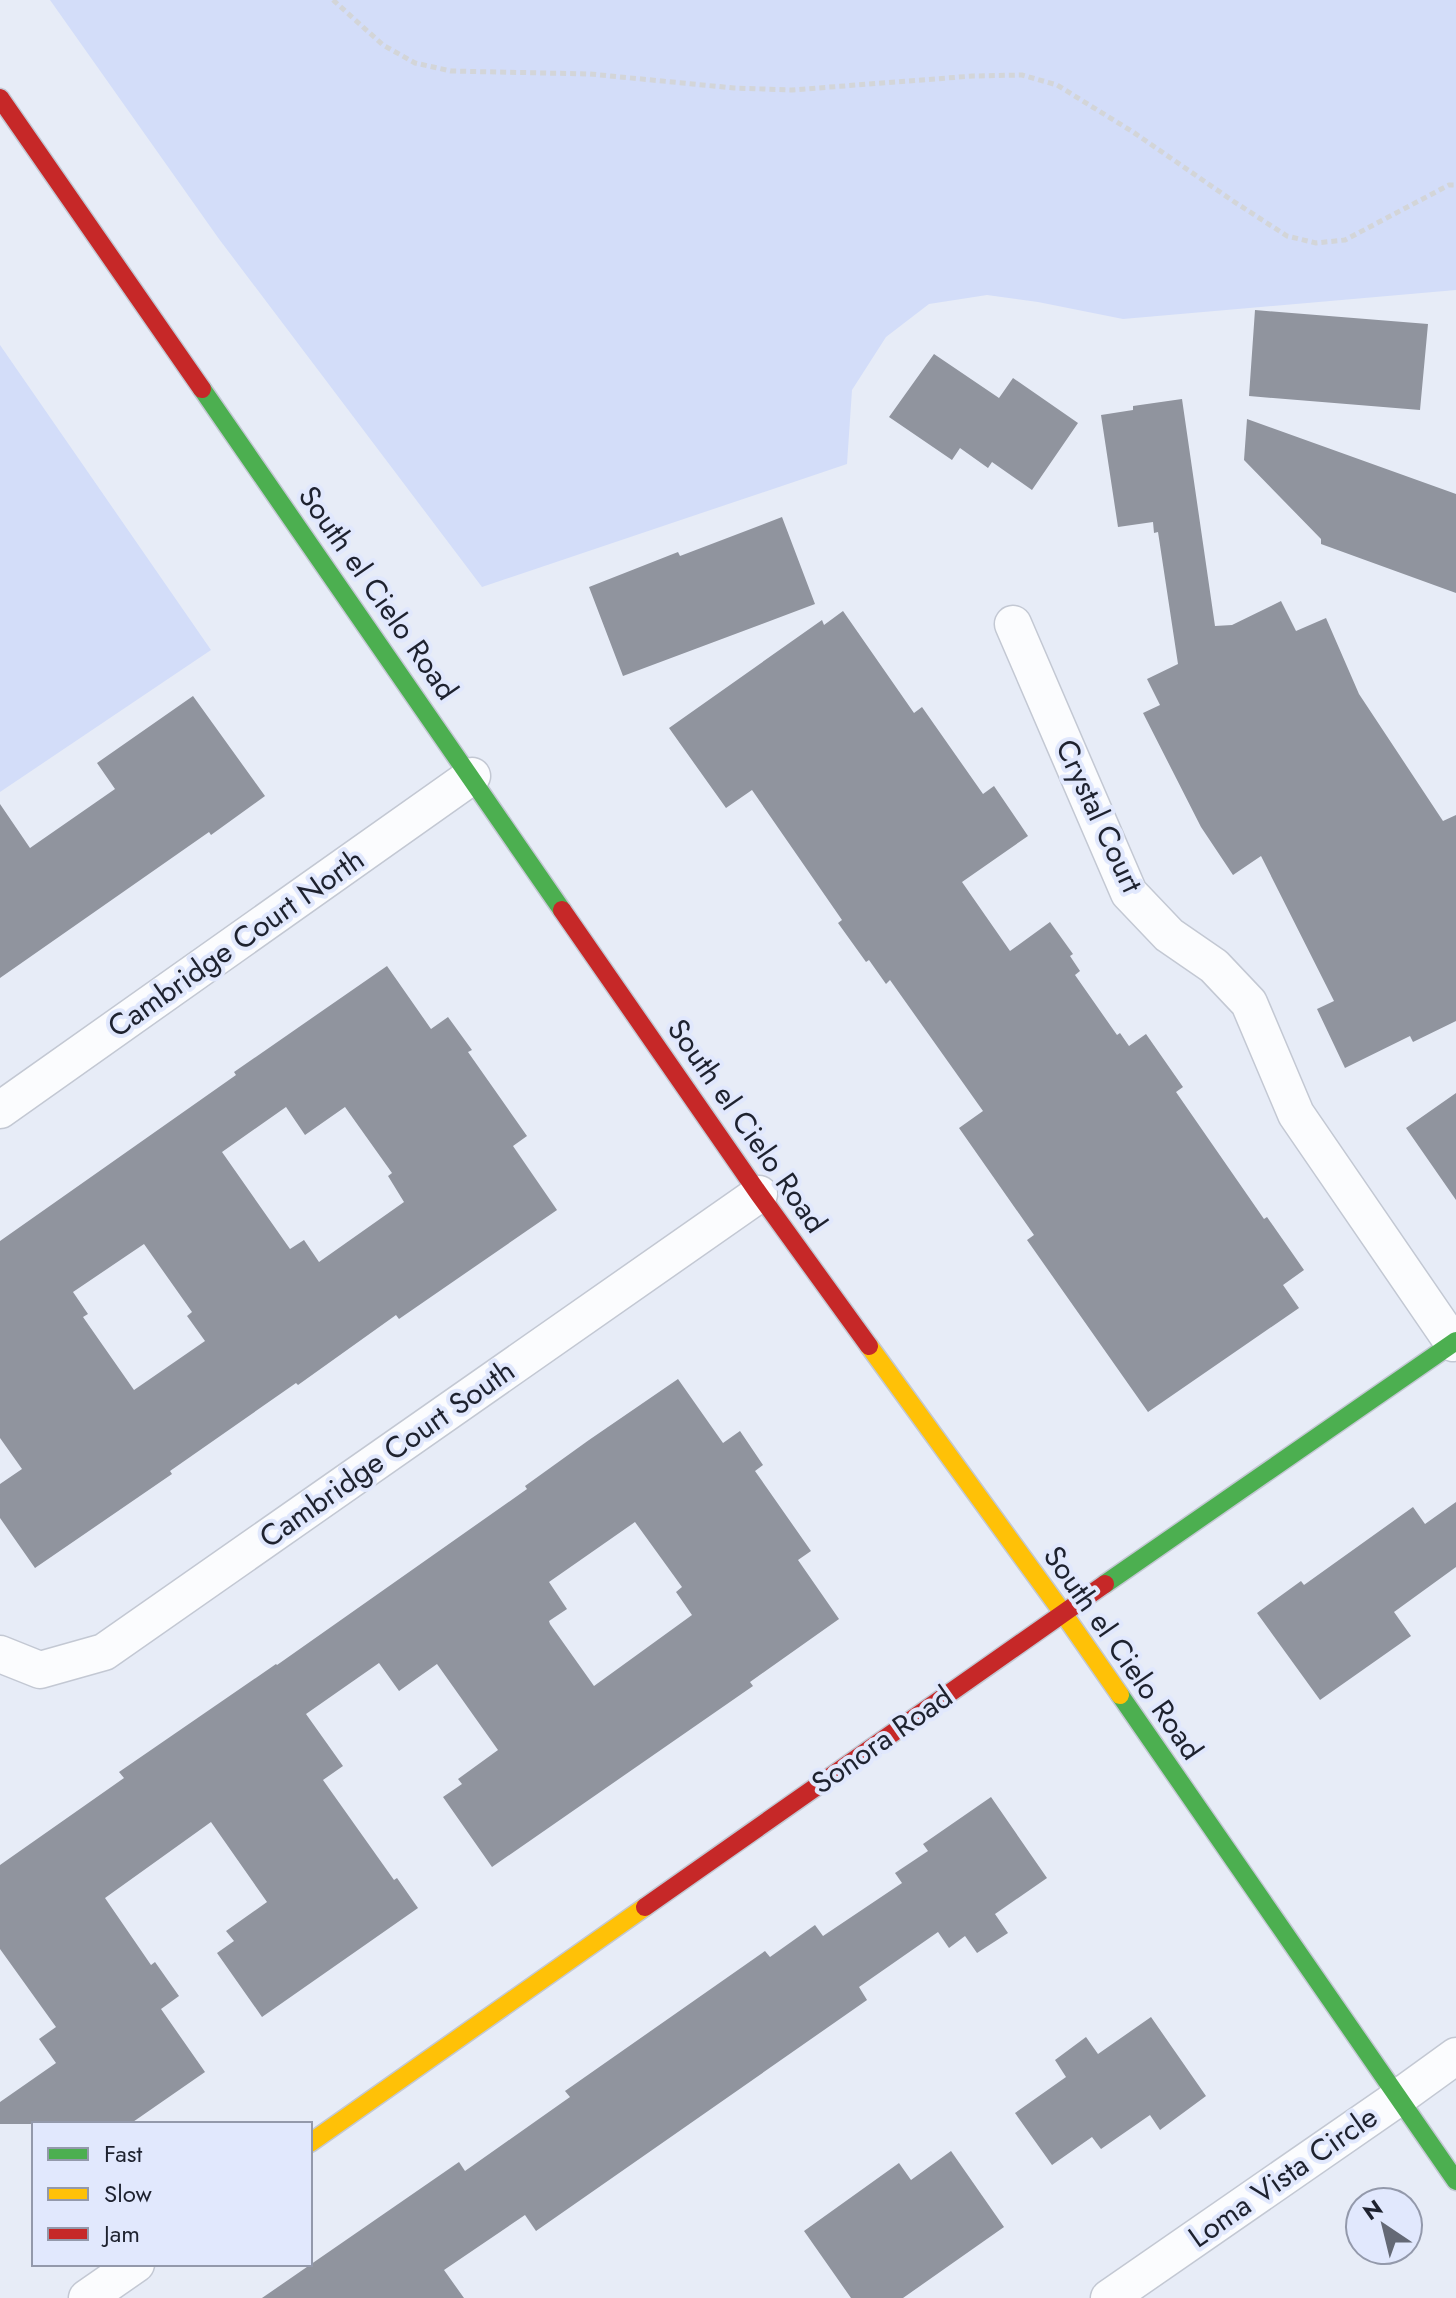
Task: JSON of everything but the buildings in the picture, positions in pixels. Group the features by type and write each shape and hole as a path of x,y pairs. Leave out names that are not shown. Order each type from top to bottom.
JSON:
{"street":[{"name":"South el Cielo Road","path":"0,98 759,1194 1063,1613 1456,2181"},
{"name":"Crystal Court","path":"1013,624 1129,893 1169,935 1214,966 1249,1003 1296,1114 1454,1342"},
{"name":"Cambridge Court North","path":"0,1110 472,776"},
{"name":"Cambridge Court South","path":"0,1654 40,1670 104,1652 759,1194"},
{"name":"Sonora Road","path":"312,2142 1454,1342"},
{"name":"Loma Vista Circle","path":"1109,2298 1456,2056"},
{"path":"87,2298 133,2266"}],"path":[{"path":"333,0 383,45 415,63 451,71 590,74 734,88 792,90 1022,75 1057,85 1133,132 1287,236 1316,243 1345,240 1449,185 1456,185"}],"shaded area":[{"path":"50,0 1456,0 1456,290 1123,319 987,295 929,304 886,337 852,390 847,464 482,587 219,239"},
{"path":"0,345 211,650 0,792"}],"traffic: fast":[{"path":"202,389 562,910"},
{"path":"1105,1584 1456,1341"},
{"path":"1120,1695 1456,2181"}],"traffic: slow":[{"path":"869,1346 1120,1695"},
{"path":"312,2142 645,1907"}],"traffic: jam":[{"path":"0,98 202,389"},
{"path":"562,910 759,1194 869,1346"},
{"path":"645,1907 1105,1584"}]}
